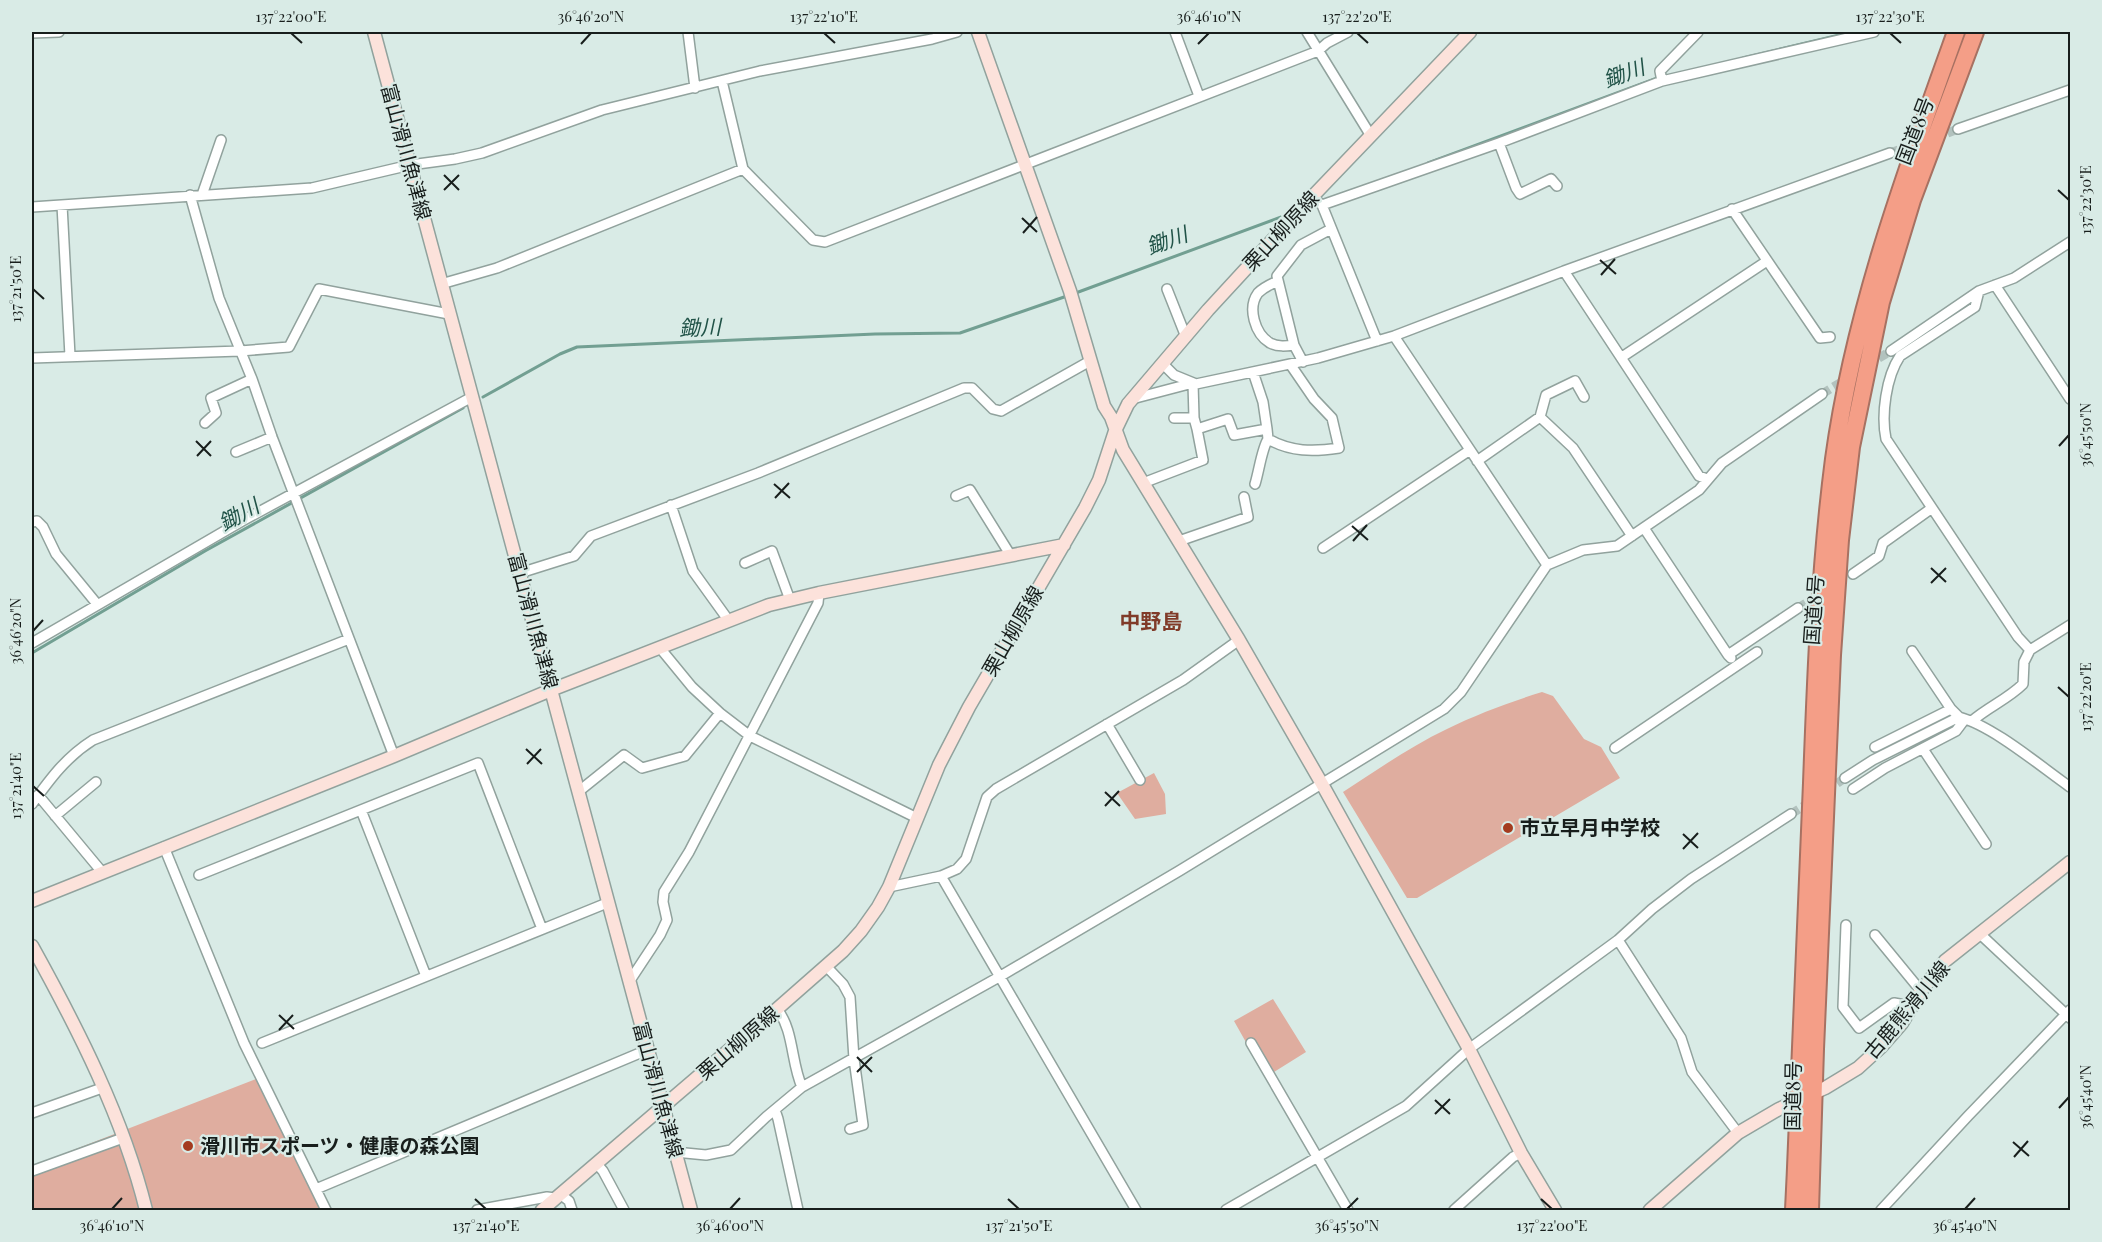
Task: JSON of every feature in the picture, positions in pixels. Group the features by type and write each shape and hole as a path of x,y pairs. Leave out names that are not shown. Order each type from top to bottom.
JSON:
{"highway":[{"name":"国道8号","path":"1794,1210 1818,627 1835,458 1852,363 1866,303 1893,212 1956,32"},
{"name":"国道8号","path":"1810,1210 1832,655 1840,540 1851,447 1881,302 1912,200 1975,32"}],"main road":[{"name":"富山滑川魚津線","path":"374,32 691,1210"},
{"path":"978,32 1070,291 1104,406 1111,417 1123,450 1239,640 1322,784 1469,1049 1521,1153 1555,1210"},
{"name":"栗山柳原線","path":"542,1210 777,1009 826,966 861,931 878,907 888,887 939,765 969,707 1064,544 1098,480 1122,414 1132,399 1312,196 1470,32"},
{"path":"32,901 394,756 551,690 769,605 1064,544"},
{"name":"古鹿熊滑川線","path":"1650,1210 1738,1133 1858,1068 1902,1023 1921,991 1945,961 2070,862"},
{"path":"32,946 84,1044 123,1138 146,1210"}],"street":[{"path":"32,33 59,32"},
{"path":"688,32 694,88"},
{"path":"32,207 312,188 410,165 482,153 602,111 760,70 932,39 957,32"},
{"path":"1175,32 1199,96"},
{"path":"1307,32 1371,136"},
{"path":"722,81 743,169 813,240 825,242 1318,51 1327,43 1348,32"},
{"path":"1662,81 1660,71 1698,32"},
{"path":"1322,205 1498,143 1662,81 1874,32"},
{"path":"1958,129 2070,90"},
{"path":"202,195 221,140"},
{"path":"1498,143 1520,194 1551,179 1557,186"},
{"path":"1163,364 1174,375 1196,384 1303,362 1377,341 1890,153"},
{"path":"441,284 497,268 743,169"},
{"path":"190,195 219,298 252,379 394,756"},
{"path":"1312,196 1322,205 1377,341"},
{"path":"62,205 70,356"},
{"path":"1732,209 1820,338 1830,337"},
{"path":"1303,362 1294,345 1277,276 1301,245 1331,229"},
{"path":"1891,351 1979,291 2014,278 2070,242"},
{"path":"1622,357 1767,261"},
{"path":"1564,271 1699,476 1707,479"},
{"path":"1278,281 1268,285 1256,296 1253,315 1262,336 1271,344 1294,345"},
{"path":"1995,285 2070,399"},
{"path":"32,358 240,351 289,347 319,289 449,314"},
{"path":"1167,289 1186,337"},
{"path":"1979,291 1975,307 1900,356 1892,368 1883,421 1886,439 2018,637 2030,650"},
{"path":"1394,336 1546,565"},
{"path":"520,573 574,556 591,536 758,473 964,388 972,388 993,409 1001,411 1090,361"},
{"path":"1197,429 1228,419 1234,435 1267,434 1280,446 1294,450 1317,452 1339,448 1332,418 1314,399 1290,364"},
{"path":"1253,372 1263,402 1267,434 1261,467 1255,484"},
{"path":"206,423 216,413 211,398 252,379"},
{"path":"1478,461 1540,417 1546,395 1575,381 1584,398"},
{"path":"1132,399 1193,383"},
{"path":"1143,483 1203,460 1194,418 1193,383"},
{"path":"675,1152 706,1155 731,1150 802,1088 999,976 1444,709 1461,692 1546,565 1583,550 1617,546 1699,490 1722,463 1822,394"},
{"path":"32,643 97,604 295,497 472,397"},
{"path":"1540,417 1573,448 1632,536"},
{"path":"1174,418 1194,418"},
{"path":"236,452 272,437"},
{"path":"1323,548 1470,450"},
{"path":"956,496 970,489 1011,556"},
{"path":"1179,542 1248,518 1244,497"},
{"path":"671,505 693,572 729,621"},
{"path":"1853,574 1879,556 1883,543 1932,508"},
{"path":"32,522 37,521 43,527 56,554 97,604"},
{"path":"1644,528 1736,665"},
{"path":"745,563 772,551 790,600"},
{"path":"629,982 660,935 667,920 663,902 664,892 689,852 750,736 818,603 819,593"},
{"path":"1728,655 1798,609"},
{"path":"1845,778 1873,760 1966,719 2011,695 2023,684 2024,662 2030,650 2070,625"},
{"path":"32,804 75,752 93,740 349,639"},
{"path":"888,887 941,876 957,869 966,859 987,797 996,789 1183,680 1239,640"},
{"path":"660,648 692,687 750,736 917,818"},
{"path":"1912,651 1951,709 1990,731 2070,787"},
{"path":"1615,748 1758,652"},
{"path":"1875,747 1951,709"},
{"path":"578,792 624,755 642,768 685,756 720,713"},
{"path":"1853,789 1885,768 1956,731 1966,719"},
{"path":"1107,724 1140,780"},
{"path":"1923,749 1986,844"},
{"path":"199,875 478,763 542,929"},
{"path":"55,816 96,782"},
{"path":"38,795 102,872"},
{"path":"362,810 426,976"},
{"path":"1226,1210 1406,1106 1469,1049 1618,940 1652,909 1691,879 1791,814"},
{"path":"164,847 244,1043 326,1210"},
{"path":"941,876 1136,1210"},
{"path":"262,1043 607,903"},
{"path":"1846,925 1843,1007 1859,1028 1894,1003 1911,1006"},
{"path":"1881,1210 1975,1108 2069,1014 1979,933"},
{"path":"1875,935 1921,991"},
{"path":"1618,940 1681,1038 1692,1072 1738,1133"},
{"path":"826,966 843,984 850,997 854,1059 863,1125 850,1129"},
{"path":"777,1009 784,1018 802,1088"},
{"path":"1251,1043 1348,1210"},
{"path":"316,1189 647,1050"},
{"path":"32,1113 102,1088"},
{"path":"775,1110 798,1210"},
{"path":"32,1171 123,1138"},
{"path":"1454,1210 1513,1157 1521,1153"},
{"path":"596,1163 603,1171 624,1210"},
{"path":"477,1210 557,1196 569,1201 572,1210"}],"shaded area":[{"path":"1542,692 1553,696 1584,739 1601,747 1620,778 1417,898 1407,898 1343,792 1434,736 1482,713"},
{"path":"1154,773 1165,794 1166,814 1135,819 1117,793"},
{"path":"1273,999 1306,1052 1265,1076 1234,1021"},
{"name":"滑川市スポーツ・健康の森公園","path":"261,1077 322,1210 32,1210 32,1166"}],"waterway":[{"name":"鋤川","path":"1743,58 1852,32"},
{"name":"鋤川","path":"1428,163 1660,77"},
{"name":"鋤川","path":"1073,294 1292,213"},
{"name":"鋤川","path":"483,397 560,354 577,347 875,334 960,333 1067,296"},
{"name":"鋤川","path":"32,653 205,551 463,408"}],"tunnel":[{"path":"1935,138 1958,129"},
{"path":"1890,153 1916,144"},
{"path":"1867,365 1891,351"},
{"path":"1822,394 1848,378"},
{"path":"1798,608 1821,594"},
{"path":"1826,791 1845,778"},
{"path":"1791,814 1812,801"}],"place":[{"name":"市立早月中学校","path":"1508,828"},
{"name":"滑川市スポーツ・健康の森公園","path":"188,1146"}],"district":[{"name":"中野島","path":"1151,622"}]}
